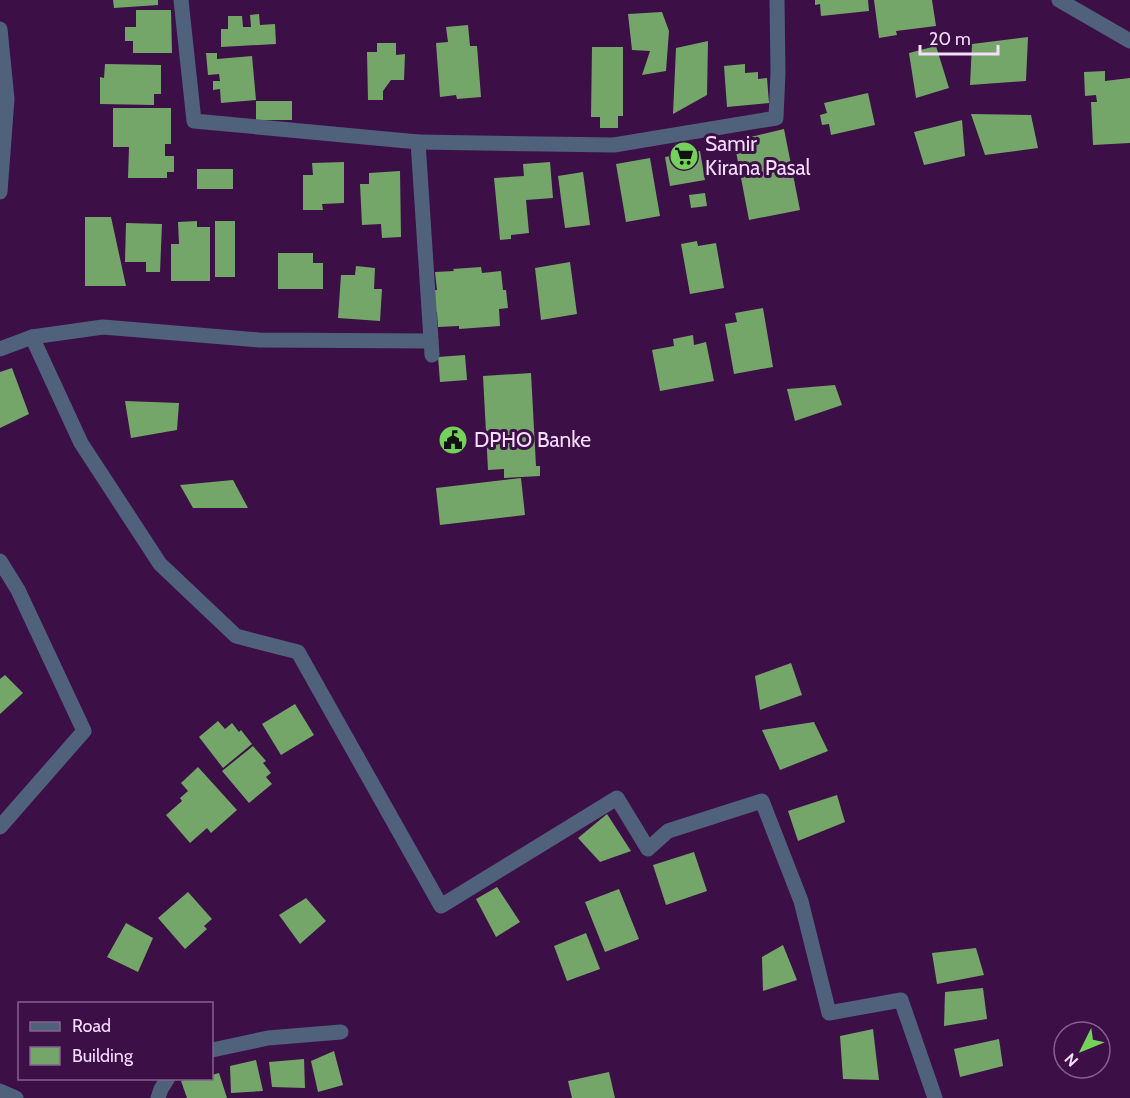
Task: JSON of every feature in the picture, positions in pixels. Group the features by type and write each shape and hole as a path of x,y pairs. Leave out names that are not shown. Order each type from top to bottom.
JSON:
{"street":[{"path":"181,0 194,121 418,142 614,145 776,118 777,0"},
{"path":"1059,0 1130,41"},
{"path":"0,29 7,99 0,192"},
{"path":"0,349 32,337 103,327 259,340 431,348 418,142"},
{"path":"32,337 81,443 160,564 236,636 298,652 441,906 617,798 648,849 668,831 762,801 801,901 829,1013 901,1000 935,1098"},
{"path":"0,561 18,590 84,731 0,827"},
{"path":"213,1050 268,1038 341,1032"},
{"path":"158,1098 167,1080"},
{"path":"0,1091 16,1098"}],"building":[{"path":"113,0 158,0 158,5 114,8"},
{"path":"815,0 868,0 869,11 821,16 820,4 815,5"},
{"path":"874,0 932,0 936,26 896,31 897,35 879,38"},
{"path":"136,10 171,10 172,53 133,53 133,41 125,41 125,27 136,27"},
{"path":"662,12 669,31 666,71 642,75 650,51 632,50 628,14"},
{"path":"259,14 260,25 275,24 276,44 221,47 221,29 228,29 228,16 242,16 243,27 251,27 250,15"},
{"path":"468,25 470,46 477,46 481,97 457,99 456,95 440,97 436,43 448,42 446,27"},
{"path":"1028,37 1026,81 970,85 972,44"},
{"path":"708,41 707,95 673,114 676,48"},
{"path":"377,43 396,43 396,55 405,54 404,80 391,80 383,91 383,100 368,100 367,52 377,52"},
{"path":"936,46 949,88 916,98 909,53"},
{"path":"592,47 623,47 623,116 618,116 618,128 600,128 600,117 591,117"},
{"path":"206,53 217,53 217,59 252,56 256,100 221,103 220,89 213,90 213,81 220,81 219,74 208,75"},
{"path":"105,64 161,65 161,94 154,94 154,105 100,104 100,77 104,78"},
{"path":"745,64 745,73 758,72 758,79 767,78 769,103 727,107 724,66"},
{"path":"1105,71 1105,81 1130,78 1130,143 1093,145 1091,102 1097,102 1096,95 1085,96 1084,72"},
{"path":"868,93 875,125 831,135 829,124 822,125 820,115 827,113 824,103"},
{"path":"256,101 292,101 292,120 256,120"},
{"path":"113,108 171,108 171,144 165,144 165,156 174,156 174,172 167,172 167,178 128,178 129,147 113,147"},
{"path":"971,114 1031,115 1038,148 985,155"},
{"path":"962,120 965,156 924,165 914,132"},
{"path":"784,129 800,210 749,220 734,141"},
{"path":"700,151 705,180 670,186 665,157"},
{"path":"650,158 660,216 626,222 616,164"},
{"path":"344,162 344,203 322,204 323,210 303,210 303,175 313,175 312,163"},
{"path":"550,162 553,198 526,200 529,233 511,235 511,239 500,240 494,178 524,176 523,164"},
{"path":"197,169 233,169 233,189 197,189"},
{"path":"400,171 401,237 382,238 381,224 362,225 360,184 369,184 369,173"},
{"path":"583,172 590,225 565,228 558,176"},
{"path":"705,193 707,206 691,208 689,195"},
{"path":"85,217 111,217 126,286 85,286"},
{"path":"197,221 197,227 210,227 210,281 171,281 171,244 179,244 178,222"},
{"path":"215,221 235,221 235,277 215,277"},
{"path":"126,223 162,224 160,272 146,272 146,262 125,262"},
{"path":"697,241 698,246 716,243 724,288 690,294 681,244"},
{"path":"278,253 313,253 313,263 323,263 323,289 278,289"},
{"path":"570,262 577,314 541,320 535,268"},
{"path":"356,266 375,268 374,289 382,289 380,321 338,318 341,275 355,275"},
{"path":"481,267 482,273 501,271 508,308 499,309 500,326 459,329 459,326 438,327 437,312 434,313 433,290 437,290 435,272"},
{"path":"763,308 773,367 734,374 725,324 737,322 735,313"},
{"path":"693,335 694,345 706,342 714,381 660,391 652,350 674,346 673,339"},
{"path":"465,355 467,380 440,382 438,357"},
{"path":"12,368 29,414 0,428 0,372"},
{"path":"531,373 536,466 540,466 540,476 504,478 504,469 488,470 483,376"},
{"path":"835,385 842,405 795,421 787,389"},
{"path":"125,401 179,403 177,430 131,438"},
{"path":"521,478 525,515 440,525 436,488"},
{"path":"233,480 248,508 193,508 180,485"},
{"path":"791,663 802,695 760,710 755,676"},
{"path":"5,675 23,693 0,714 0,679"},
{"path":"295,704 314,735 281,755 262,724"},
{"path":"218,721 225,729 232,723 252,744 223,768 199,737"},
{"path":"814,722 828,751 780,770 762,730"},
{"path":"253,746 266,761 263,763 271,773 266,777 272,784 249,803 222,771"},
{"path":"198,767 237,810 211,833 207,828 190,843 166,815 182,801 180,798 188,791 181,783"},
{"path":"837,795 845,822 798,841 788,811"},
{"path":"607,814 631,851 600,862 578,838"},
{"path":"694,852 707,891 666,905 653,865"},
{"path":"497,887 520,922 496,937 476,899"},
{"path":"619,889 639,939 605,952 585,902"},
{"path":"188,892 212,919 204,926 207,929 185,949 158,918"},
{"path":"306,898 326,921 300,944 279,915"},
{"path":"126,923 153,938 138,972 107,957"},
{"path":"586,933 600,969 567,981 554,946"},
{"path":"783,945 797,980 763,991 762,957"},
{"path":"976,948 984,975 937,984 932,953"},
{"path":"983,988 987,1019 944,1026 945,992"},
{"path":"873,1029 879,1080 843,1079 840,1036"},
{"path":"999,1039 1003,1066 960,1077 954,1049"},
{"path":"334,1051 343,1085 318,1092 311,1061"},
{"path":"304,1059 305,1088 272,1087 269,1062"},
{"path":"256,1060 263,1091 231,1093 230,1066"},
{"path":"609,1072 615,1098 572,1098 568,1081"},
{"path":"219,1073 227,1098 187,1098 181,1081 213,1080 213,1075"}],"place":[{"name":"Samir Kirana Pasal","path":"684,156"},
{"name":"DPHO Banke","path":"453,440"}]}
